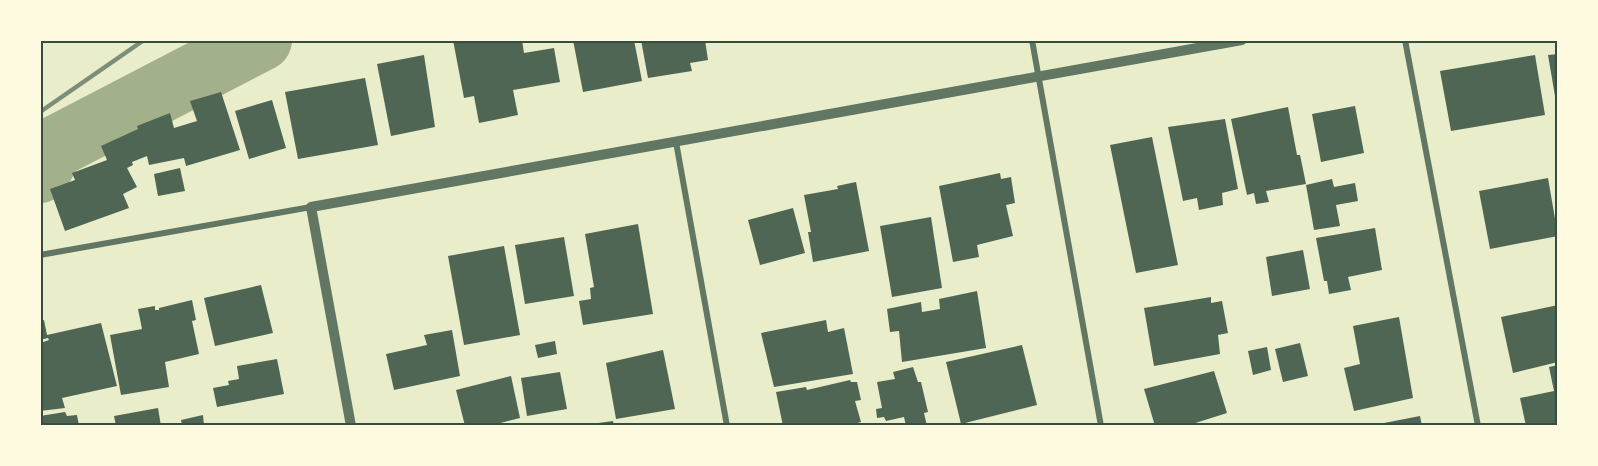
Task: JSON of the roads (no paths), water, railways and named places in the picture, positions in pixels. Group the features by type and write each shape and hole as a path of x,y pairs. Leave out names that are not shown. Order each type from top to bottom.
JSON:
{"street":[{"path":"1032,40 1101,426"},
{"path":"40,255 1242,40"},
{"path":"1405,40 1479,426"},
{"path":"676,142 727,426"},
{"path":"311,207 351,426"}],"waterway":[{"path":"40,172 53,148 261,40"}],"railway":[{"path":"40,112 144,40"}]}
